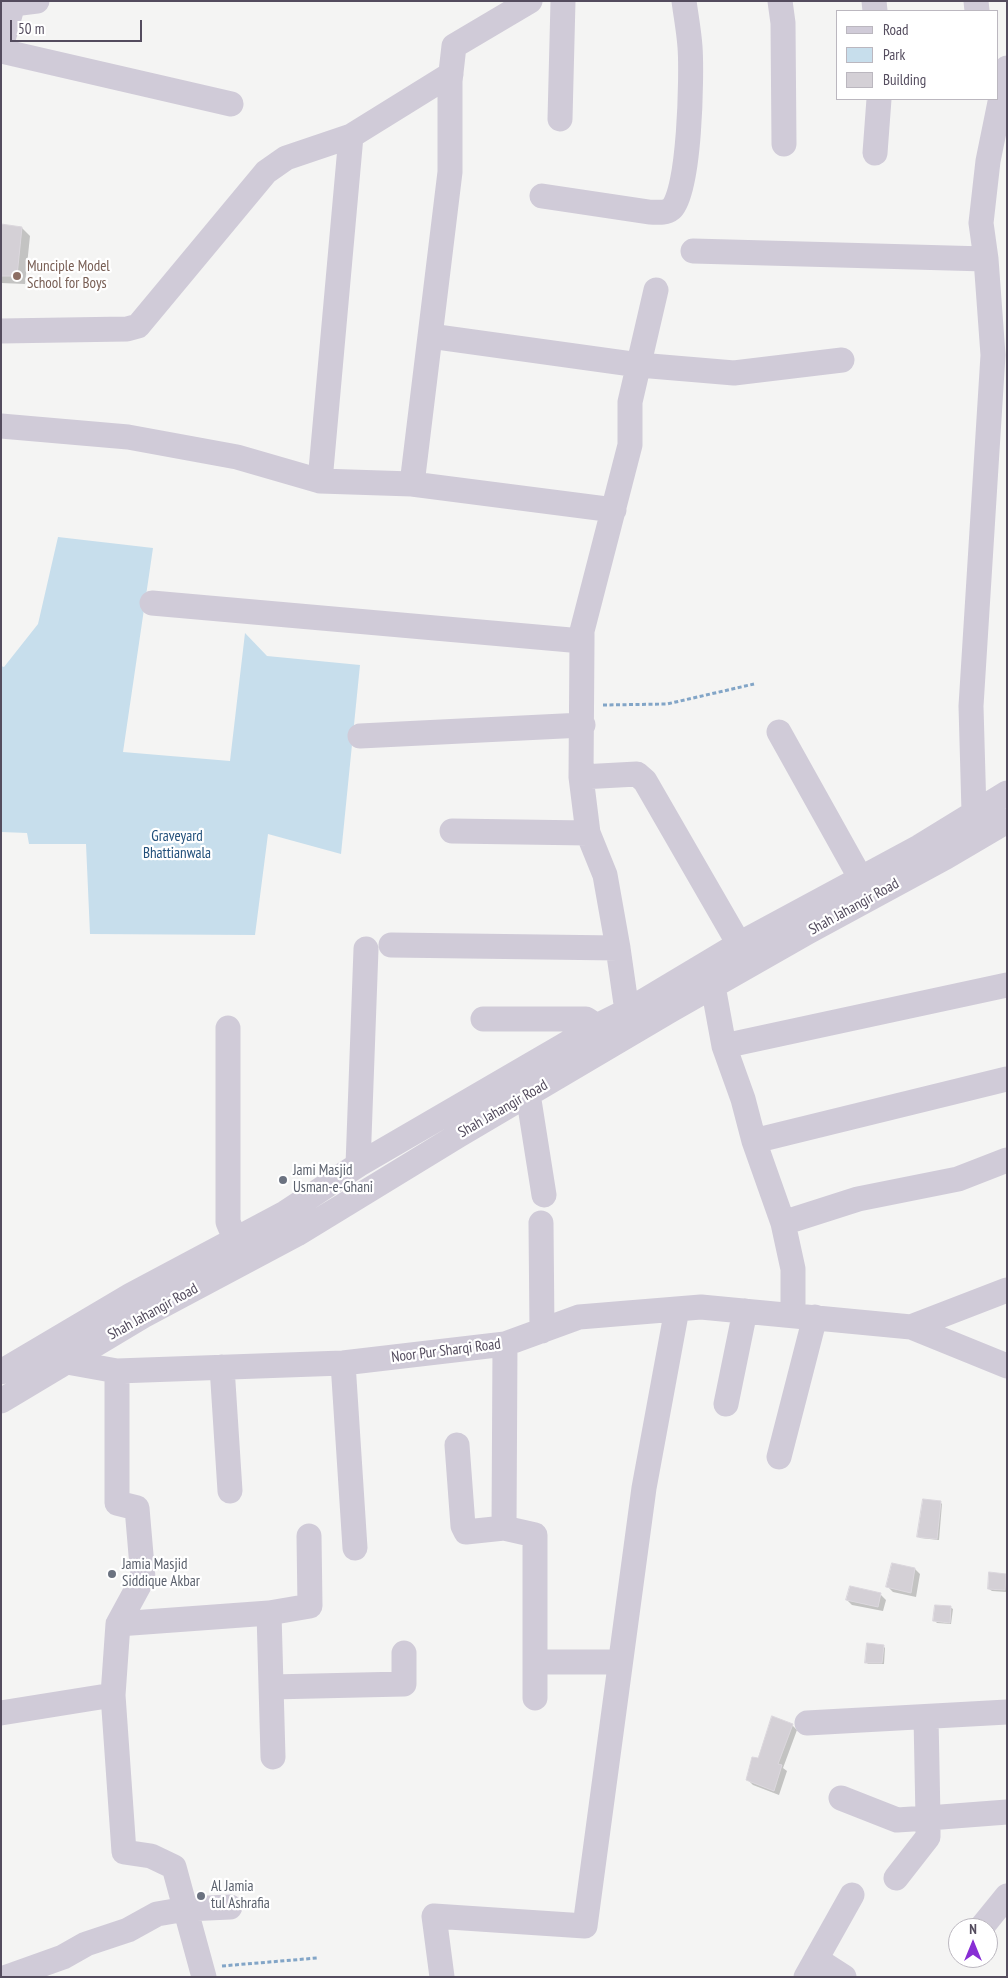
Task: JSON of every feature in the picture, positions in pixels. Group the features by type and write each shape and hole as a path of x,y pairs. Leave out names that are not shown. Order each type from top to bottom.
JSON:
{"street":[{"path":"412,484 450,172 450,74 454,46 530,1"},
{"path":"560,118 563,1"},
{"path":"542,196 649,212 663,213 672,209 679,197 688,146 690,48 684,1"},
{"path":"780,1 783,23 784,144"},
{"path":"18,2 1,49 231,104"},
{"path":"974,812 971,706 993,355 982,223 987,170 1007,68"},
{"path":"1,331 127,330 138,326 266,172 286,158 351,136 450,74"},
{"path":"875,153 879,100"},
{"path":"320,481 351,136"},
{"path":"693,251 986,259"},
{"path":"627,1011 605,875 588,833 581,777 582,631 630,446 630,402 656,290"},
{"path":"430,336 639,365 734,372 842,360"},
{"path":"1,426 128,437 238,457 320,481 412,484 614,510"},
{"path":"152,603 582,641"},
{"path":"360,736 582,716"},
{"path":"778,732 861,878"},
{"path":"581,777 637,774 644,781 739,944"},
{"name":"Shah Jahangir Road","path":"1,1372 131,1295 285,1212 358,1165 597,1026 627,1011 739,944 919,848 1007,793"},
{"name":"Shah Jahangir Road","path":"1,1401 143,1316 297,1234 528,1094 712,986 946,857 1007,821"},
{"path":"452,831 588,833"},
{"path":"391,945 618,948"},
{"path":"358,1165 366,948"},
{"path":"724,1046 1007,985"},
{"path":"712,986 724,1046 743,1099 754,1141 783,1222 804,1316 778,1457"},
{"path":"483,1019 586,1020 597,1026"},
{"path":"228,1028 228,1222 235,1239"},
{"path":"754,1141 1007,1079"},
{"path":"528,1094 544,1195"},
{"path":"783,1222 858,1199 958,1179 1007,1160"},
{"path":"541,1223 542,1331"},
{"path":"912,1326 1007,1290"},
{"name":"Noor Pur Sharqi Road","path":"66,1362 117,1371 343,1363 505,1344 579,1317 701,1307 912,1326"},
{"path":"442,1977 434,1916 585,1926 644,1488 677,1309"},
{"path":"726,1404 744,1311"},
{"path":"912,1326 1007,1366"},
{"path":"51,1342 66,1362"},
{"path":"504,1528 505,1344"},
{"path":"343,1363 354,1548"},
{"path":"222,1367 230,1491"},
{"path":"117,1371 117,1504 137,1508 143,1578 118,1624 113,1695 124,1852 151,1856 174,1867 203,1972"},
{"path":"457,1445 463,1526 466,1532 504,1528 535,1535 535,1698"},
{"path":"118,1624 269,1613 310,1606 309,1536"},
{"path":"269,1613 273,1757"},
{"path":"271,1687 404,1684 404,1653"},
{"path":"536,1662 620,1662"},
{"path":"1,1713 113,1695"},
{"path":"807,1723 1007,1712"},
{"path":"896,1878 928,1837 926,1717"},
{"path":"841,1798 897,1820 1007,1812"},
{"path":"844,1977 811,1968 852,1895"},
{"path":"989,1918 1007,1896"},
{"path":"7,1977 63,1957 86,1944 128,1930 157,1914 186,1909 230,1907"}],"path":[{"path":"582,716 667,704 754,684"},
{"path":"203,1972 317,1958"}],"green space":[{"name":"Graveyard Bhattianwala","path":"58,537 153,548 123,752 230,761 245,633 267,656 360,665 341,854 268,834 255,935 90,934 86,844 29,844 27,833 1,832 1,666 4,667 38,624"}],"building":[{"path":"1,224 22,227 17,276 1,276"},
{"path":"923,1499 941,1501 937,1539 917,1537"},
{"path":"892,1563 915,1568 911,1593 886,1587"},
{"path":"989,1572 1006,1574 1005,1590 988,1589"},
{"path":"850,1586 881,1593 878,1607 846,1600"},
{"path":"935,1605 951,1606 950,1623 933,1621"},
{"path":"867,1643 884,1645 882,1663 865,1663"},
{"path":"772,1716 793,1724 778,1764 782,1765 774,1791 746,1780 752,1757 758,1758"}],"place":[{"name":"Munciple Model School for Boys","path":"17,276"},
{"name":"Jami Masjid Usman-e-Ghani","path":"283,1180"},
{"name":"Jamia Masjid Siddique Akbar","path":"112,1574"},
{"name":"Al Jamia tul Ashrafia","path":"201,1896"}]}
